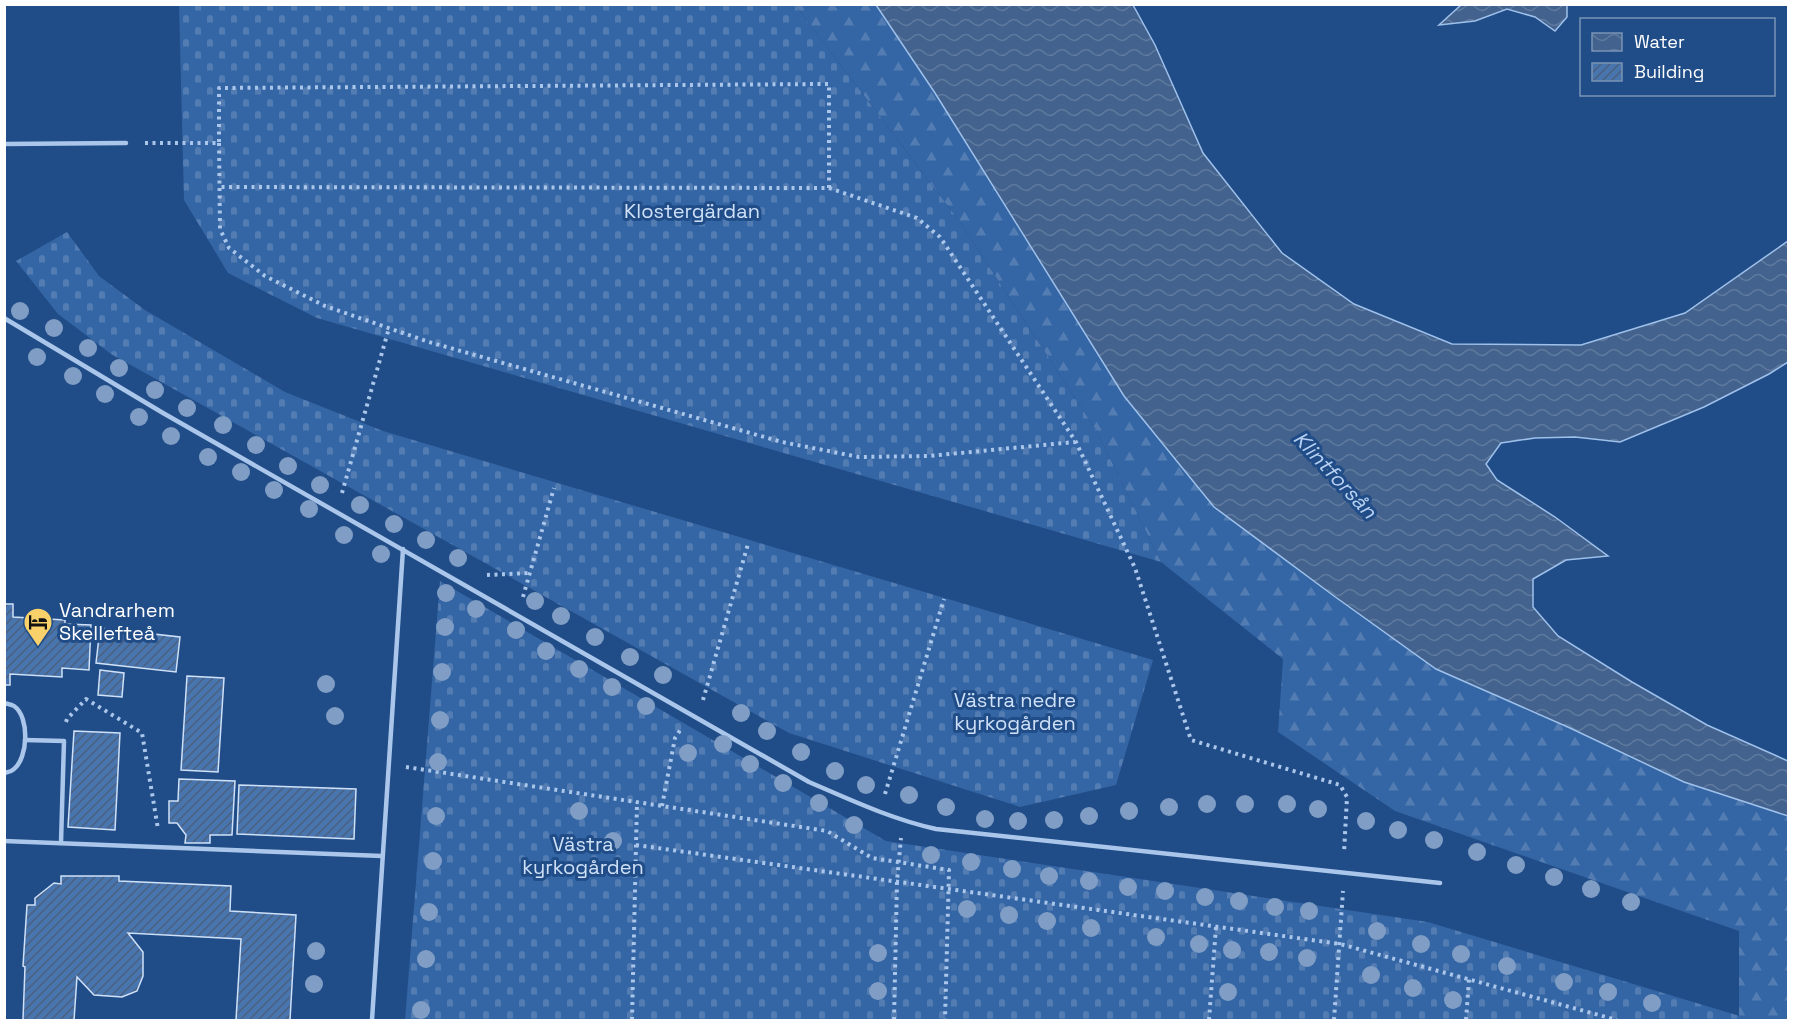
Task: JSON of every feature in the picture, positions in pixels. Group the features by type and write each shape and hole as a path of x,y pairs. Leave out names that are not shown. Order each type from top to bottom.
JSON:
{"lane":[{"path":"4,144 126,143"},
{"path":"4,318 163,413 809,782 902,821 936,829 1440,883"},
{"path":"372,1020 403,549"},
{"path":"4,703 15,707 24,722 25,741 22,756 14,769 4,773"},
{"path":"25,741 64,741 61,843"},
{"path":"4,841 382,856"}],"path":[{"path":"829,188 829,84 219,88 220,229 229,248 265,276 325,306 429,342 782,442 859,457 929,456 1076,442"},
{"path":"126,143 219,143"},
{"path":"220,187 829,188 917,218 940,237 1076,442 1135,568 1191,740 1340,785 1347,797 1334,1020"},
{"path":"342,493 389,328"},
{"path":"523,595 554,488"},
{"path":"704,696 748,544"},
{"path":"450,576 530,573"},
{"path":"888,784 944,599"},
{"path":"64,741 67,719 86,699 142,733 161,847"},
{"path":"662,806 675,738 691,714"},
{"path":"388,764 827,831 872,858 949,870 945,1020"},
{"path":"632,1020 637,802"},
{"path":"894,1020 897,881 902,821"},
{"path":"636,844 1340,944 1617,1020"},
{"path":"1209,1020 1216,927"},
{"path":"1466,1020 1469,979"}],"green space":[{"name":"Klostergärdan","path":"179,5 795,5 957,218 1096,430 1161,562 317,318 228,273 184,200"},
{"path":"795,5 876,5 935,93 1124,396 1214,507 1570,728 1684,782 1788,816 1788,1020 1753,1020 1739,1016 1739,931 1395,811 1278,732 1283,659 1161,562 1096,430 957,218"},
{"name":"Västra nedre kyrkogården","path":"67,232 99,276 145,310 285,392 383,431 1153,660 1116,785 1020,807 789,733 111,354 58,314 16,261"},
{"name":"Västra kyrkogården","path":"440,581 886,841 1428,922 1753,1020 405,1020"}],"water":[{"name":"Klintforsån","path":"876,5 1133,5 1155,45 1203,153 1282,253 1354,304 1452,344 1581,345 1685,313 1788,241 1788,362 1704,407 1620,442 1575,437 1535,438 1501,443 1486,464 1497,480 1555,517 1608,556 1566,560 1533,579 1533,607 1558,636 1632,682 1707,725 1788,761 1788,816 1684,782 1570,728 1436,669 1214,507 1124,396 935,93"},
{"path":"1461,5 1567,5 1567,17 1555,31 1535,17 1507,9 1475,21 1439,25"}],"building":[{"path":"4,604 13,604 13,617 65,620 65,624 91,625 89,670 62,668 62,677 10,674 10,685 4,685"},
{"path":"100,628 180,637 176,672 96,663"},
{"path":"100,670 124,673 122,697 98,695"},
{"path":"187,676 224,678 218,772 181,770"},
{"path":"74,731 120,733 115,830 68,827"},
{"path":"179,779 235,781 232,835 210,835 210,843 185,843 186,835 177,823 169,823 169,801 178,801"},
{"path":"239,785 356,789 354,839 237,834"},
{"path":"61,876 119,876 119,881 231,886 230,911 296,915 290,1020 236,1020 241,939 128,933 143,952 143,976 137,991 122,997 94,995 77,977 74,1020 23,1020 25,967 23,966 27,905 35,905 35,898 54,883 61,884"}],"place":[{"name":"Vandrarhem Skellefteå","path":"38,648"}]}
